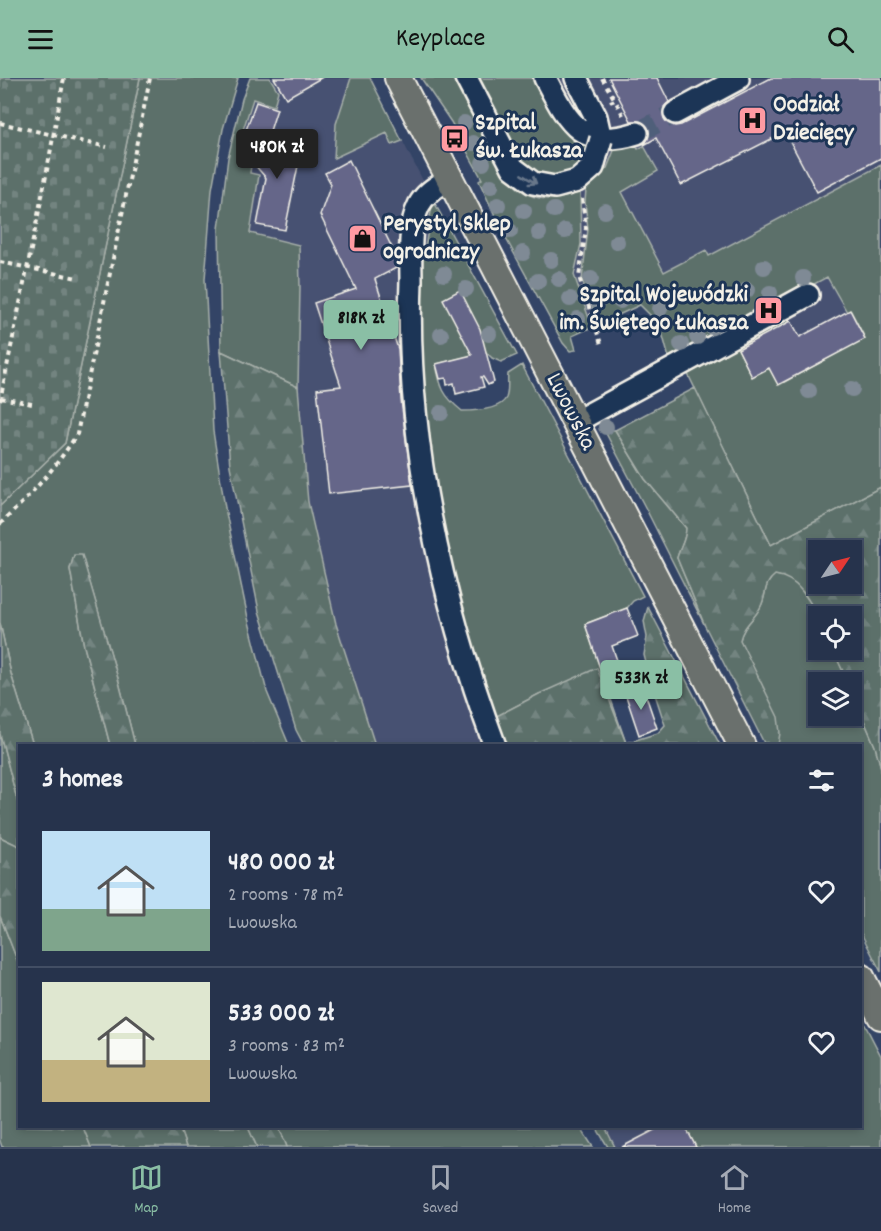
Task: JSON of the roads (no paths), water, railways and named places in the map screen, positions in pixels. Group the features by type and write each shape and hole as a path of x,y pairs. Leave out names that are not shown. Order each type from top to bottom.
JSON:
{"main road":[{"name":"Lwowska","path":"398,78 741,744"},
{"path":"862,979 881,1016"}],"lane":[{"path":"466,78 513,168 533,183 555,188 578,181 593,167 601,139 596,117 576,78"},
{"path":"545,78 563,113 588,136 604,140 638,133"},
{"path":"675,113 738,79"},
{"path":"450,178 427,194 419,206 412,226 409,333 414,413 427,497 446,585 473,687 494,744"},
{"path":"575,422 808,295"}],"tunnel":[{"path":"637,133 675,113"}],"place":[{"name":"Oodział Dziecięcy","path":"752,120"},
{"name":"Szpital św. Łukasza","path":"454,138"},
{"name":"Perystyl Sklep ogrodniczy","path":"362,239"},
{"name":"Szpital Wojewódzki im. Świętego Łukasza","path":"769,310"}]}
